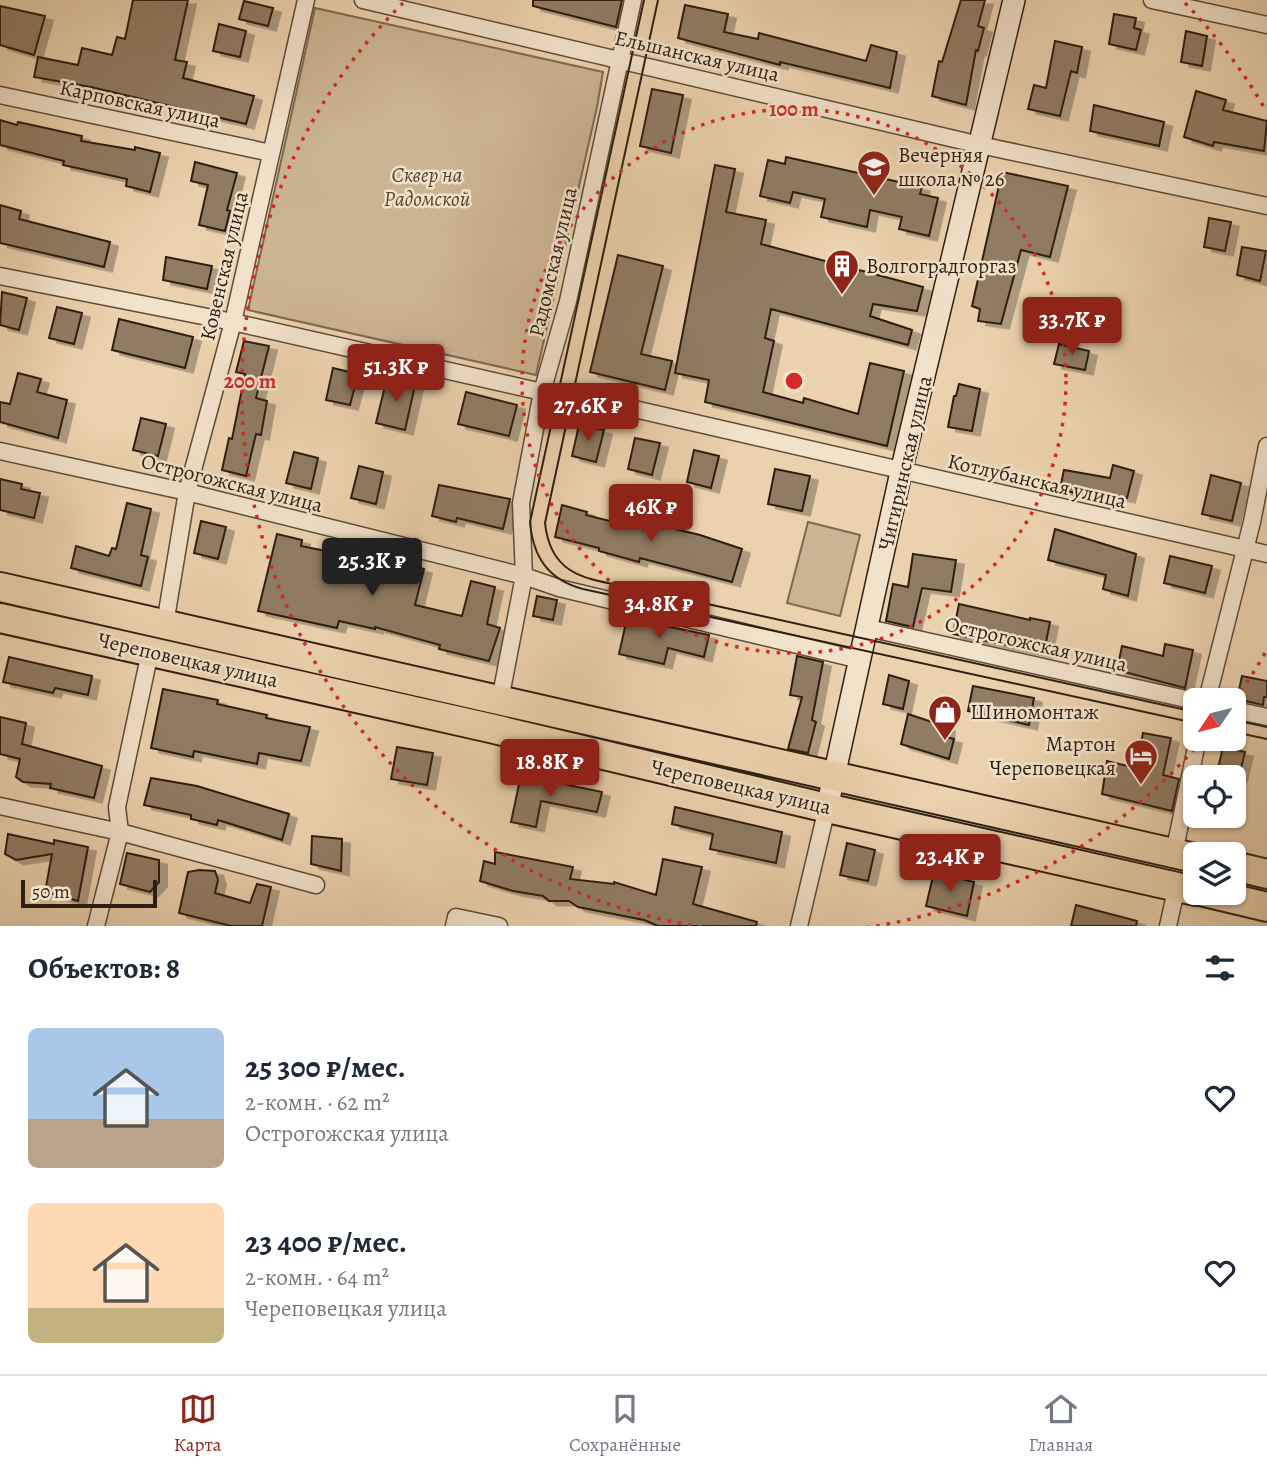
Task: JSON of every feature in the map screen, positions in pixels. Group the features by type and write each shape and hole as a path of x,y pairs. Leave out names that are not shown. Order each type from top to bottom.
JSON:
{"highway":[{"name":"Череповецкая улица","path":"0,587 1183,855"},
{"name":"Череповецкая улица","path":"0,618 1183,888"},
{"path":"1246,869 1267,874"},
{"name":"Череповецкая улица","path":"1246,902 1267,907"}],"street":[{"name":"Ковенская улица","path":"165,624 187,492 233,322 306,0"},
{"name":"Ельшанская улица","path":"363,0 980,145 1267,206"},
{"name":"Радомская улица","path":"500,700 524,576 521,503 542,392 568,301 633,0"},
{"name":"Чигиринская улица","path":"799,926 901,472 1014,0"},
{"path":"1152,0 1267,25"},
{"name":"Карповская улица","path":"0,95 271,153"},
{"path":"0,276 233,322 542,392"},
{"name":"Котлубанская улица","path":"595,400 1267,554"},
{"path":"1210,688 1245,549 1267,446"},
{"name":"Острогожская улица","path":"0,451 187,492 524,576 559,588 860,660"},
{"name":"Острогожская улица","path":"868,628 1183,698"},
{"path":"96,926 120,832 117,807 150,652"},
{"path":"1246,713 1267,717"},
{"path":"1186,842 1197,751"},
{"path":"0,806 120,832 316,885"},
{"path":"1168,926 1183,904"},
{"path":"455,921 499,926"}],"green space":[{"name":"Сквер на Радомской","path":"315,8 603,72 536,375 248,310"},
{"path":"808,522 860,535 840,616 787,603"}],"building":[{"path":"133,0 188,0 175,60 187,62 183,78 254,96 246,124 91,87 34,77 38,57 78,65 82,48 112,55 117,37 125,39"},
{"path":"533,0 622,0 616,27 533,6"},
{"path":"961,0 985,0 978,26 984,28 978,51 976,50 966,105 932,96 939,61 942,62"},
{"path":"244,1 273,8 268,26 239,19"},
{"path":"685,5 728,14 724,32 758,39 759,33 866,61 871,45 897,52 890,88 780,62 780,65 678,38"},
{"path":"0,6 45,16 34,55 0,45"},
{"path":"1114,14 1136,18 1134,28 1141,30 1136,50 1109,44"},
{"path":"219,24 246,31 240,57 213,51"},
{"path":"1186,31 1207,36 1202,66 1181,62"},
{"path":"1055,41 1082,47 1077,73 1071,71 1060,116 1028,109 1034,85 1046,88"},
{"path":"652,89 683,95 671,153 640,146"},
{"path":"1196,91 1226,100 1223,110 1267,121 1264,151 1214,142 1213,146 1184,137"},
{"path":"1094,105 1164,122 1159,146 1090,131"},
{"path":"0,120 82,136 81,141 135,150 135,147 160,153 150,192 126,186 127,179 63,165 64,161 0,145"},
{"name":"Вечерняя школа № 26","path":"786,157 922,187 920,194 938,198 929,236 899,229 902,217 870,210 867,227 821,217 825,199 793,192 790,203 760,196 768,160 785,164"},
{"path":"195,162 237,173 227,210 230,211 225,231 199,225 208,185 191,181"},
{"path":"715,165 735,169 726,212 766,220 761,244 923,287 917,311 873,304 870,316 912,330 908,345 771,309 765,338 774,341 763,392 803,403 804,398 858,414 870,363 904,371 887,446 705,402 709,380 675,373"},
{"path":"1002,172 1068,186 1050,257 1021,250 1001,324 978,321 980,309 972,306"},
{"path":"0,205 21,211 19,219 110,242 104,267 0,243"},
{"path":"1209,218 1231,222 1225,251 1204,247"},
{"path":"1242,247 1266,251 1260,281 1237,275"},
{"path":"618,255 663,266 641,354 672,361 665,390 590,372"},
{"path":"166,257 212,266 207,289 163,280"},
{"path":"2,292 27,298 19,330 0,325"},
{"path":"57,307 82,313 74,344 49,338"},
{"path":"119,319 193,337 185,368 112,350"},
{"path":"244,341 269,346 256,398 267,401 261,435 256,434 246,476 222,470 229,438 232,439 245,374 236,372"},
{"path":"1059,344 1089,351 1085,370 1054,364"},
{"path":"333,368 358,374 350,405 326,400"},
{"path":"18,373 41,379 37,392 67,400 58,438 0,422 0,402 10,404"},
{"path":"387,378 415,385 405,430 376,423"},
{"path":"959,384 980,389 972,431 948,427"},
{"path":"466,392 517,405 509,436 458,424"},
{"path":"141,418 166,424 158,456 133,450"},
{"path":"579,425 604,430 596,462 572,456"},
{"path":"635,438 660,443 652,475 628,469"},
{"path":"694,450 719,456 711,488 687,482"},
{"path":"294,452 318,458 311,489 286,483"},
{"path":"1113,465 1134,471 1127,498 1083,488 1082,495 1060,489 1064,470 1110,478"},
{"path":"359,466 383,472 376,504 351,498"},
{"path":"775,469 810,476 802,511 768,504"},
{"path":"1211,475 1241,483 1232,521 1202,514"},
{"path":"0,479 22,484 21,489 40,493 34,518 0,510"},
{"path":"439,485 510,499 503,529 457,518 456,522 432,516"},
{"path":"127,503 151,509 141,555 148,557 141,586 71,568 76,546 109,556 112,548 116,549"},
{"path":"562,505 587,512 586,515 653,532 654,524 742,549 732,582 640,558 639,562 555,537"},
{"path":"201,521 226,527 218,559 194,553"},
{"path":"1055,529 1136,554 1128,596 1103,589 1106,575 1048,560"},
{"path":"277,534 302,540 301,546 366,559 367,555 424,569 415,605 462,616 471,581 495,587 487,624 500,628 489,661 439,649 440,645 375,627 339,621 337,628 258,611"},
{"path":"913,554 956,560 951,592 922,588 913,627 886,621 893,584 908,587"},
{"path":"1170,556 1212,566 1205,593 1164,583"},
{"path":"537,596 557,600 553,620 533,616"},
{"path":"959,604 1050,622 1044,653 953,634"},
{"path":"627,618 709,635 704,657 668,648 664,664 619,654"},
{"path":"1165,644 1193,650 1185,688 1117,670 1122,646 1163,656"},
{"path":"797,656 823,662 812,720 816,722 808,753 788,749 802,697 790,695"},
{"path":"9,657 92,676 88,695 55,688 53,693 3,682"},
{"path":"889,675 909,681 903,709 883,704"},
{"path":"1242,676 1267,681 1267,697 1264,697 1263,705 1246,701 1246,688 1239,688"},
{"path":"973,686 1034,698 1029,725 968,711"},
{"path":"163,689 218,700 217,704 310,727 301,761 259,753 257,764 194,751 193,757 151,748"},
{"path":"908,714 947,727 946,737 954,739 949,759 901,744"},
{"path":"0,717 26,723 22,744 102,766 94,798 50,788 51,784 23,782 16,777 20,759 0,754"},
{"name":"Мартон Череповецкая","path":"1143,733 1171,738 1163,775 1179,779 1172,811 1102,794 1107,761 1136,768"},
{"path":"397,747 433,753 427,785 391,779"},
{"path":"1222,751 1245,752 1242,765 1219,765"},
{"path":"521,775 602,792 597,812 541,801 536,827 511,822"},
{"path":"151,778 197,786 289,814 282,840 218,820 217,825 191,819 191,815 144,805"},
{"path":"675,807 782,832 776,863 710,849 713,834 672,824"},
{"path":"8,834 54,844 54,840 88,847 78,901 45,892 52,854 16,860 5,854"},
{"path":"312,836 342,839 341,871 311,864"},
{"path":"847,843 875,850 868,881 840,875"},
{"path":"495,852 573,867 570,879 614,882 656,895 663,859 702,867 693,904 757,922 756,926 658,926 644,920 578,907 569,901 549,901 543,896 480,881 484,861 495,864"},
{"path":"127,853 159,860 159,882 150,892 120,884"},
{"path":"215,871 218,880 215,893 250,903 257,884 271,887 262,926 231,926 179,913 188,872"},
{"path":"934,872 974,882 967,916 926,906"},
{"path":"1076,905 1137,921 1136,926 1071,926"}],"tram line":[{"path":"644,0 530,522 535,546 545,566 561,580 583,589 1183,720"},
{"path":"638,589 576,574 556,556 549,542 545,523 658,0"},
{"path":"676,597 1183,709"},
{"path":"1246,723 1267,727"},
{"path":"1246,735 1267,739"}],"place":[{"name":"Вечерняя школа № 26","path":"874,197"},
{"name":"Волгоградгоргаз","path":"842,296"},
{"name":"Шиномонтаж","path":"945,742"},
{"name":"Мартон Череповецкая","path":"1141,786"}]}
